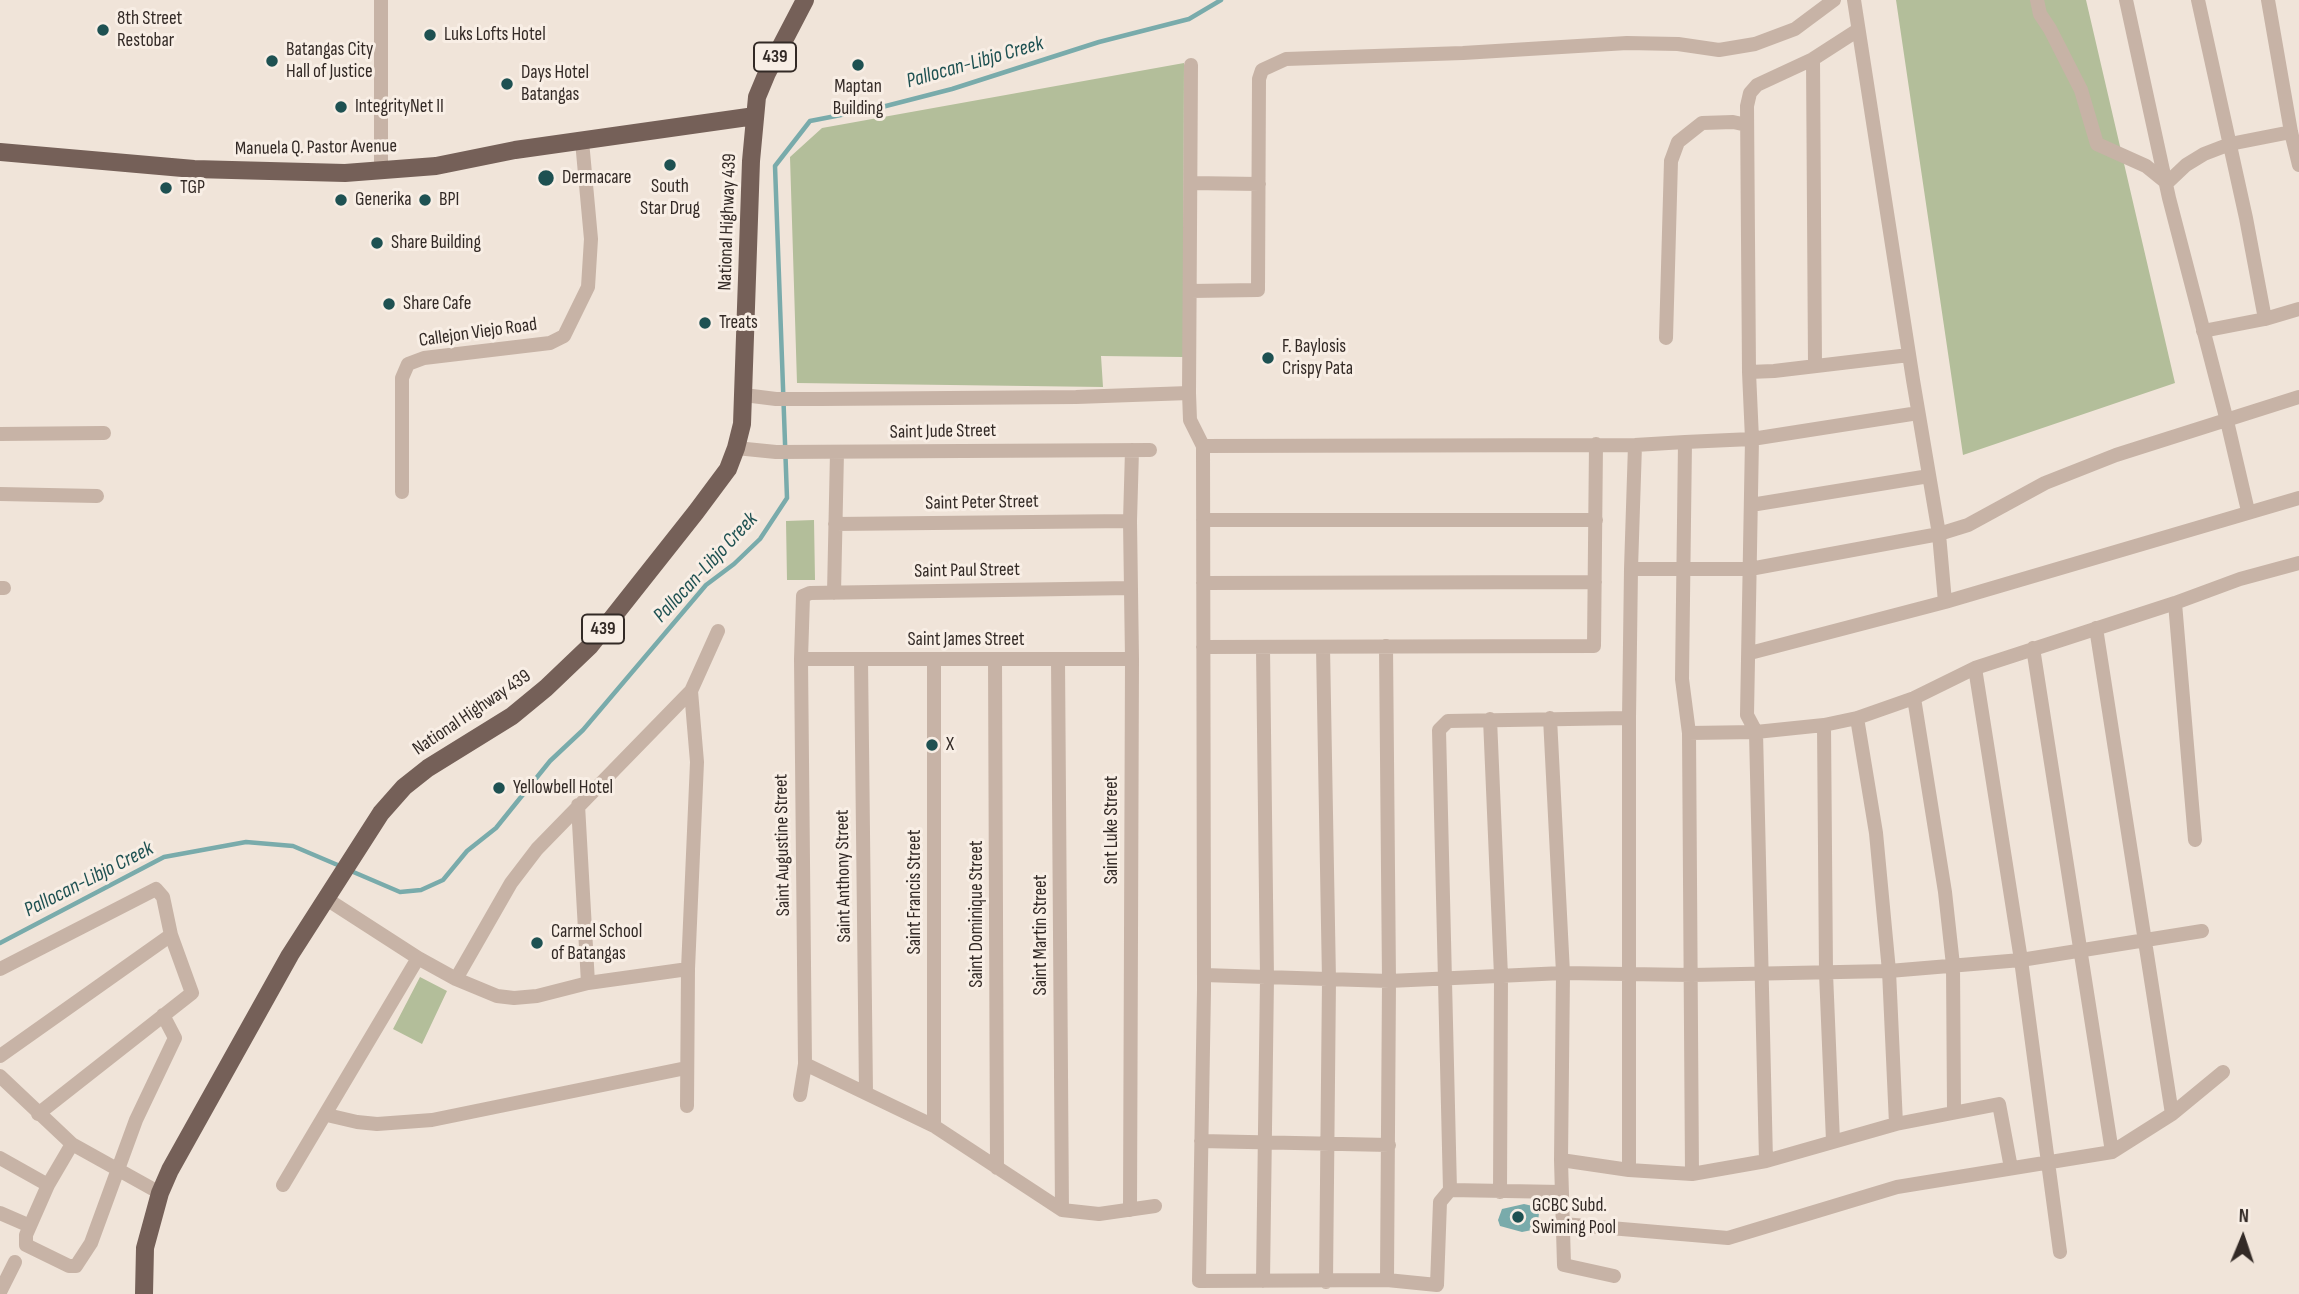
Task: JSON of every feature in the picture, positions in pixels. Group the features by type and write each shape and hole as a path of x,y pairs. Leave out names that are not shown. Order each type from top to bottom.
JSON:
{"main road":[{"name":"National Highway 439","path":"144,1294 145,1248 160,1193 221,1076 329,892 381,813 404,787 428,768 512,716 547,688 590,646 728,468 737,448 742,424 751,161 757,97 767,72 805,0"},
{"name":"Manuela Q. Pastor Avenue","path":"0,152 194,169 312,173 381,171 436,166 515,150 755,116"}],"street":[{"path":"381,0 381,171"},
{"path":"1191,290 1258,290 1259,79 1262,70 1286,59 1476,53 1627,43 1678,44 1718,50 1755,44 1795,29 1834,0"},
{"path":"1854,0 1939,534 1945,602"},
{"path":"2037,0 2040,14 2081,90 2097,144 2146,166 2167,183"},
{"path":"2126,0 2167,183 2248,512"},
{"path":"2199,0 2265,318"},
{"path":"2268,0 2299,165"},
{"path":"1766,1161 1756,732 1747,715 1752,439 1747,106 1750,93 1757,85 1813,59 1858,30"},
{"path":"1813,59 1815,365"},
{"path":"1191,65 1189,393 1190,419 1203,446 1204,975 1199,1282 1387,1280 1437,1284 1440,1202 1450,1190 1438,730 1448,721 1629,718"},
{"path":"1666,338 1671,161 1678,142 1702,123 1733,122 1747,125"},
{"path":"2167,183 2186,164 2204,154 2230,144 2291,132"},
{"name":"Callejon Viejo Road","path":"402,492 402,378 408,364 424,358 550,343 564,336 589,287 591,239 582,141"},
{"path":"1191,183 1259,184"},
{"path":"2203,331 2299,309"},
{"path":"1749,372 1909,355"},
{"path":"744,395 776,399 815,399 1076,397 1189,393"},
{"path":"1631,569 1750,569 1939,534 1968,525 2045,483 2116,455 2299,397"},
{"path":"1203,446 1635,444 1752,439 1918,413"},
{"path":"0,434 104,433"},
{"path":"1685,442 1682,679 1689,733 1692,1174"},
{"path":"1203,647 1594,646 1596,444"},
{"path":"1629,1170 1629,718 1635,444"},
{"name":"Saint Jude Street","path":"737,448 776,452 1150,450"},
{"name":"Saint Luke Street","path":"1130,1210 1132,450"},
{"path":"834,593 837,452"},
{"path":"1751,505 1928,476"},
{"path":"0,494 97,496"},
{"path":"1750,653 1945,602 2299,498"},
{"path":"1203,520 1597,520"},
{"name":"Saint Peter Street","path":"835,524 1130,521"},
{"path":"1689,733 1756,732 1824,725 1857,718 1914,698 1975,667 2175,603 2240,579 2299,563"},
{"path":"1203,583 1595,582"},
{"name":"Saint Paul Street","path":"803,596 810,593 1131,588"},
{"name":"Saint Augustine Street","path":"800,1094 805,1064 801,659 803,596"},
{"path":"2175,603 2194,840"},
{"path":"2096,628 2172,1114"},
{"path":"456,979 511,883 537,849 691,691 718,631"},
{"path":"1386,646 1389,981 1387,1280"},
{"path":"1323,647 1329,980 1326,1282"},
{"path":"1263,1281 1267,978 1264,648"},
{"path":"2033,648 2112,1152"},
{"name":"Saint James Street","path":"801,659 1132,659"},
{"name":"Saint Anthony Street","path":"861,659 866,1093"},
{"name":"Saint Francis Street","path":"934,659 934,1126"},
{"name":"Saint Dominique Street","path":"995,659 997,1168"},
{"name":"Saint Martin Street","path":"1058,659 1062,1210"},
{"path":"1975,667 2021,960 2060,1252"},
{"path":"687,1105 688,969 697,762 691,691"},
{"path":"1914,698 1945,892 1953,965 1954,1111"},
{"path":"1550,718 1563,973 1561,1192 1564,1265 1614,1276"},
{"path":"1857,718 1876,833 1889,971 1896,1124"},
{"path":"1490,719 1501,976 1500,1192"},
{"path":"1824,725 1826,973 1833,1141"},
{"path":"578,805 588,984"},
{"path":"0,969 156,889 163,897 171,935 191,993 38,1114"},
{"path":"329,892 418,958 456,979 497,996 537,996 588,984 688,969"},
{"path":"1204,975 1389,981 1563,973 1692,975 1889,971 2021,960 2202,931"},
{"path":"0,1056 171,935"},
{"path":"283,1185 418,958"},
{"path":"72,1143 48,1185 26,1236 26,1245 69,1266 76,1266 91,1242 136,1120 175,1038 163,1016"},
{"path":"805,1064 934,1126 1062,1210 1099,1214 1155,1206"},
{"path":"327,1115 377,1124 432,1120 686,1068"},
{"path":"1563,1224 1728,1238 1897,1187 2112,1152 2172,1114 2223,1072"},
{"path":"1,1081 72,1143 160,1193"},
{"path":"1561,1160 1629,1170 1692,1174 1766,1161 1896,1124 1999,1104 2011,1168"},
{"path":"1201,1141 1389,1146"},
{"path":"0,1158 48,1185"},
{"path":"1450,1190 1561,1192"},
{"path":"0,1213 30,1226"},
{"path":"0,1292 15,1262"}],"green space":[{"path":"1896,0 2086,0 2175,383 1963,455"},
{"path":"1184,63 1183,357 1101,356 1103,387 797,383 790,157 822,128"},
{"path":"814,520 815,580 787,580 786,521"},
{"path":"420,977 447,991 422,1044 393,1029"}],"water":[{"name":"GCBC Subd. Swiming Pool","path":"1524,1204 1537,1207 1539,1213 1538,1222 1532,1230 1522,1232 1500,1226 1498,1220 1502,1209"}],"waterway":[{"name":"Pallocan-Libjo Creek","path":"351,871 400,892 421,890 443,880 467,851 496,828 550,761 583,730 706,585 734,564 760,539 787,498 775,166 810,121 882,107 952,89 1099,42 1189,19 1221,0"},
{"name":"Pallocan-Libjo Creek","path":"0,943 164,857 246,842 293,846 340,866"}],"place":[{"name":"8th Street Restobar","path":"103,30"},
{"name":"Luks Lofts Hotel","path":"430,35"},
{"name":"Batangas City Hall of Justice","path":"272,61"},
{"name":"Maptan Building","path":"858,65"},
{"name":"Days Hotel Batangas","path":"507,84"},
{"name":"IntegrityNet II","path":"341,107"},
{"name":"South Star Drug","path":"670,165"},
{"name":"Dermacare","path":"546,178"},
{"name":"TGP","path":"166,188"},
{"name":"Generika","path":"341,200"},
{"name":"BPI","path":"425,200"},
{"name":"Share Building","path":"377,243"},
{"name":"Share Cafe","path":"389,304"},
{"name":"Treats","path":"705,323"},
{"name":"F. Baylosis Crispy Pata","path":"1268,358"},
{"name":"X","path":"932,745"},
{"name":"Yellowbell Hotel","path":"499,788"},
{"name":"Carmel School of Batangas","path":"537,943"},
{"name":"GCBC Subd. Swiming Pool","path":"1518,1217"}]}
